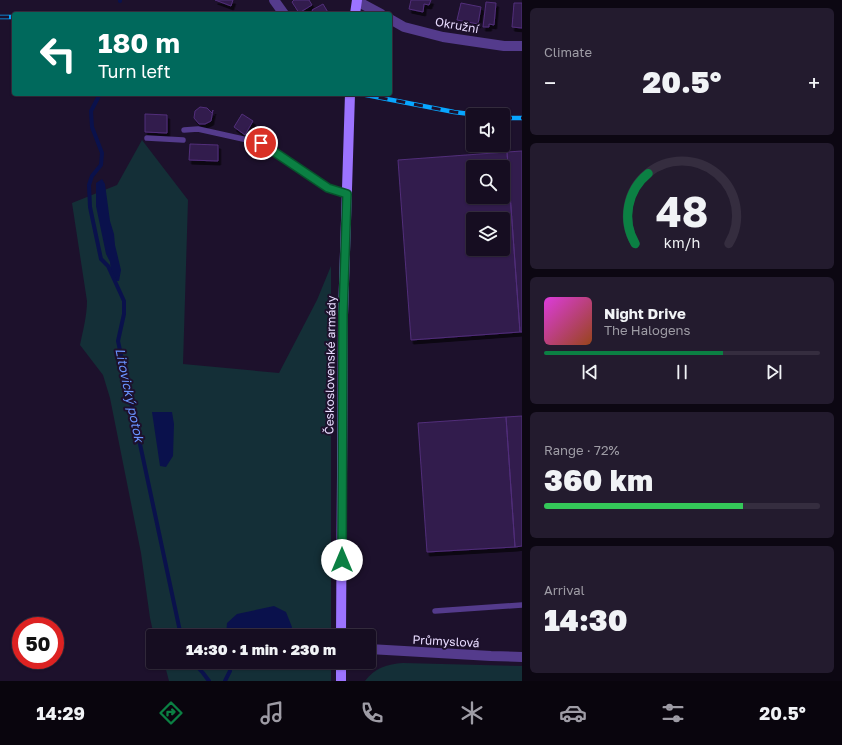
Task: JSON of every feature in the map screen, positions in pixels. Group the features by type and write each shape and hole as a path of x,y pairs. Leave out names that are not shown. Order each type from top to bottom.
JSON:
{"main road":[{"path":"355,12 357,0"},
{"name":"Československé armády","path":"341,629 343,315 350,96"},
{"path":"341,669 341,681"}],"street":[{"path":"274,0 283,12"},
{"path":"357,0 378,12"},
{"name":"Okružní","path":"392,20 404,27 443,37 504,46 522,46"},
{"name":"Průmyslová","path":"376,649 522,657"}],"lane":[{"path":"184,130 198,129 261,143 328,188 347,194"},
{"path":"147,138 183,140"},
{"path":"435,611 522,605"}],"shaded area":[{"path":"142,140 188,200 183,364 279,373 317,300 331,266 331,629 152,629 141,553 110,398 103,375 80,345 86,318 87,301 72,203 117,185"},
{"path":"102,179 105,184 110,221 121,270 119,281 115,281 111,272 110,262 106,254 96,206 96,183"},
{"path":"152,412 172,412 174,424 173,456 166,467 160,466"},
{"path":"274,606 286,612 292,627 291,629 227,629 227,623 237,614"},
{"path":"392,664 522,666 522,681 365,681 377,670"},
{"path":"166,669 331,669 331,681 169,681"}],"building":[{"path":"215,0 233,0 231,6"},
{"path":"294,0 309,0 312,5 298,12 292,2"},
{"path":"411,0 431,0 429,5 424,4 423,12 409,9"},
{"path":"486,2 496,3 494,25 489,24 489,27 483,27"},
{"path":"461,3 481,7 478,24 457,20"},
{"path":"514,3 522,3 522,28 512,27"},
{"path":"323,4 328,12 314,12 312,10"},
{"path":"200,107 207,108 212,113 213,110 211,121 205,124 199,124 194,118 195,111"},
{"path":"145,114 167,115 167,133 145,132"},
{"path":"242,114 253,121 245,135 234,127"},
{"path":"190,144 218,145 218,161 189,160"},
{"path":"522,151 522,332 520,332 510,194 510,160 508,160 507,152"},
{"path":"507,152 508,160 466,160 466,204 510,204 510,194 520,332 411,340 398,160"},
{"path":"522,416 522,546 515,547 506,417"},
{"path":"506,417 515,547 427,552 418,423"}],"waterway":[{"name":"Litovický potok","path":"99,96 91,111 92,127 102,153 101,165 92,176 89,185 90,207 101,259 108,266 124,301 124,314 118,341 180,629"},
{"name":"Litovický potok","path":"199,669 209,681"},
{"path":"225,681 230,671"}],"railway":[{"path":"0,17 12,17"},
{"path":"371,96 466,114"},
{"path":"510,118 522,118"}],"route":[{"path":"261,143 328,188 347,194 343,315 342,560"}]}
